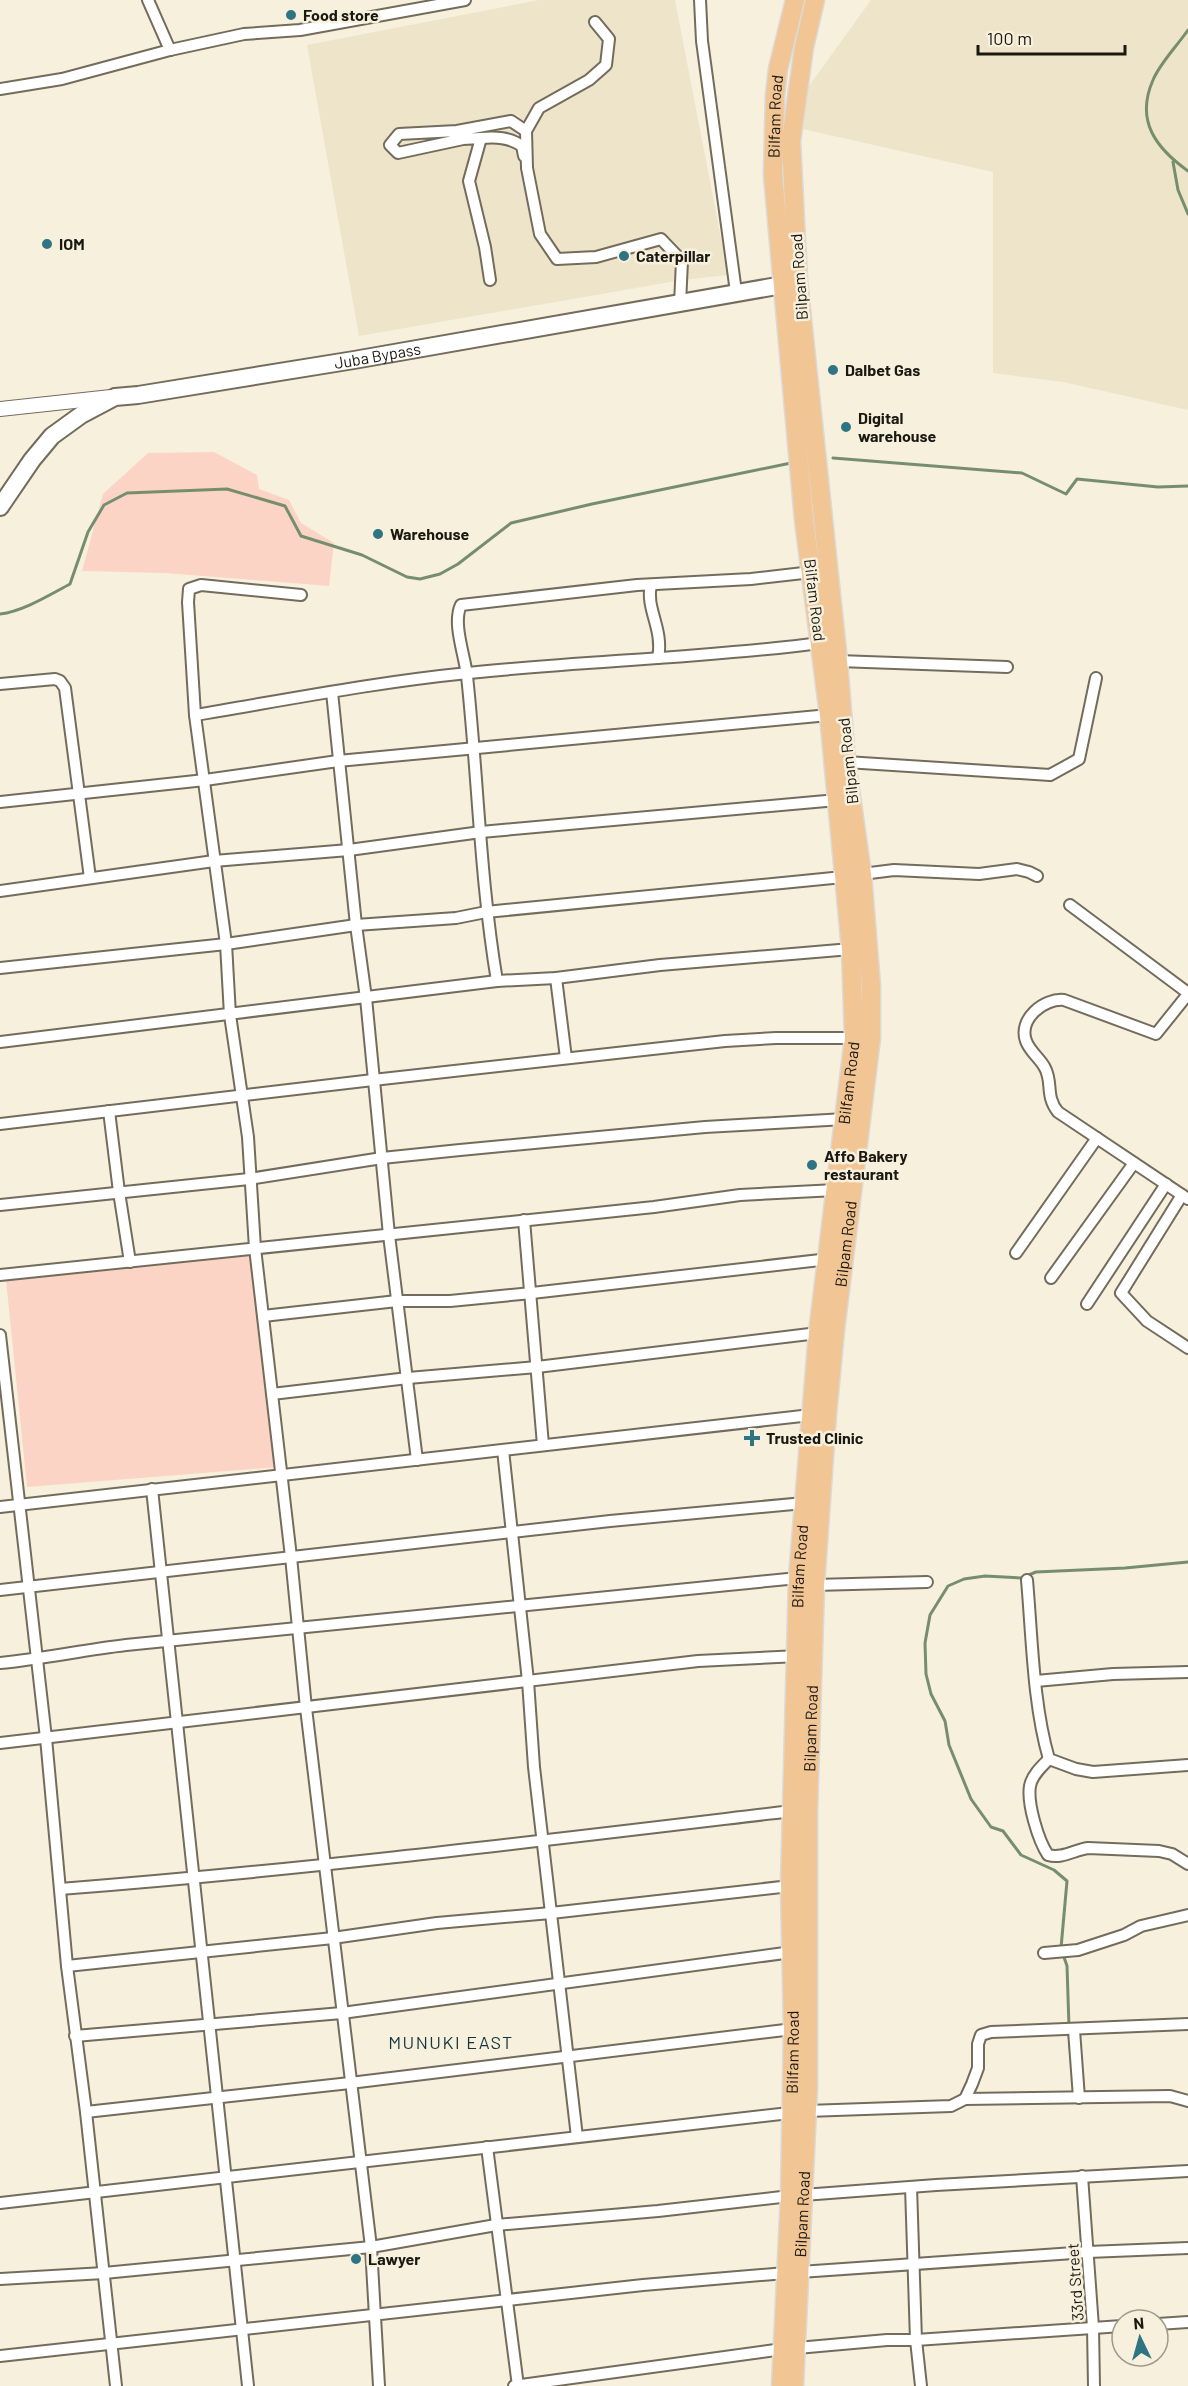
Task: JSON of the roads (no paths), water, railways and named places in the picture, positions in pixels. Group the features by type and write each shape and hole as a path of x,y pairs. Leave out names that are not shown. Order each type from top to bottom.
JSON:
{"main road":[{"name":"Bilfam Road","path":"795,0 778,69 775,94 773,175 798,460 830,715 843,877 863,1038 845,1119 818,1333 798,1578 804,1656 792,1811 790,1886 793,2029 799,2112"},
{"name":"Bilpam Road","path":"794,2386 790,2348 799,2112 809,2026 808,1812 804,1656 815,1585 827,1414 863,1038 871,986 862,874 846,762 838,661 798,281 791,141 804,47 815,0"},
{"name":"Juba Bypass","path":"0,507 32,460 52,436 81,415 115,397 354,360 680,304 798,281"},
{"path":"781,2386 790,2348"}],"street":[{"path":"148,0 170,50"},
{"path":"0,89 62,79 170,50 244,34 300,30 465,0"},
{"path":"700,0 702,41 736,292"},
{"path":"527,168 526,131 539,108 589,80 606,65 609,39 595,22"},
{"path":"526,131 511,121 457,130 399,134 390,145 398,153 463,139 494,137 514,140 522,146 540,234 557,259 596,257 661,239 682,261 680,304"},
{"path":"481,138 469,181 485,247 490,280"},
{"path":"0,409 115,397"},
{"path":"497,981 486,912 467,673 458,618 461,605 651,585 752,579 812,572"},
{"path":"301,595 201,585 189,589 188,602 195,715 226,944 230,1015 248,1137 255,1248 306,1708 350,2083 372,2247 379,2386"},
{"path":"651,585 649,599 655,614 660,645 658,658"},
{"path":"195,715 332,692 467,673 820,643"},
{"path":"838,661 1006,667"},
{"path":"846,762 1050,775 1079,759 1096,678"},
{"path":"0,684 49,679 63,684 67,692 90,878"},
{"path":"332,692 356,926 366,998 389,1235 417,1460"},
{"path":"0,802 205,780 338,761 830,715"},
{"path":"0,891 214,861 349,850 481,832 837,800"},
{"path":"862,874 894,870 979,874 1017,869 1037,876"},
{"path":"0,968 226,944 356,926 456,918 486,912 843,877"},
{"path":"1070,905 1188,994 1156,1034 1064,1000 1050,1001 1029,1018 1025,1027 1025,1039 1045,1068 1051,1103 1058,1112 1185,1197 1121,1293 1147,1321 1188,1348"},
{"path":"0,1042 497,981 556,978 660,965 851,949"},
{"path":"556,978 566,1058"},
{"path":"0,1124 725,1041 776,1038 863,1038"},
{"path":"110,1111 130,1262"},
{"path":"0,1205 249,1179 382,1158 705,1127 845,1119"},
{"path":"1016,1253 1097,1138"},
{"path":"1051,1278 1134,1163"},
{"path":"1087,1304 1166,1184"},
{"path":"0,1275 389,1235 740,1195 836,1190"},
{"path":"524,1220 532,1293 543,1445"},
{"path":"263,1316 397,1301 450,1301 532,1293 829,1259"},
{"path":"272,1394 408,1377 537,1367 818,1333"},
{"path":"0,1335 5,1428 20,1505 27,1587 46,1738 67,1966 86,2112 116,2386"},
{"path":"0,1507 811,1415"},
{"path":"503,1450 528,1681 534,1767 577,2138"},
{"path":"152,1490 248,2386"},
{"path":"0,1590 513,1532 804,1503"},
{"path":"0,1664 100,1648 520,1603 798,1578"},
{"path":"1027,1580 1036,1681 1049,1759"},
{"path":"815,1585 927,1582"},
{"path":"0,1743 698,1660 804,1656"},
{"path":"1036,1681 1113,1674 1188,1672"},
{"path":"1049,1759 1076,1769 1093,1772 1188,1765"},
{"path":"1049,1759 1037,1771 1030,1785 1030,1802 1048,1855 1055,1857 1088,1848 1160,1851 1172,1854 1188,1864"},
{"path":"60,1889 194,1879 792,1811"},
{"path":"67,1966 333,1938 437,1923 551,1913 790,1886"},
{"path":"1044,1953 1078,1950 1124,1935 1141,1926 1188,1915"},
{"path":"75,2036 342,2013 792,1952"},
{"path":"965,2099 978,2068 978,2044 981,2035 990,2032 1188,2024"},
{"path":"86,2112 350,2083 793,2029"},
{"path":"1074,2030 1079,2098"},
{"path":"0,2203 799,2112 951,2106 965,2099 1170,2096 1188,2101"},
{"path":"487,2147 517,2386 790,2348 1110,2326"},
{"path":"0,2279 104,2273 372,2247 496,2225 658,2211 796,2195 1188,2171"},
{"name":"33rd Street","path":"1082,2176 1093,2327 1094,2386"},
{"path":"911,2187 912,2264 921,2386"},
{"path":"0,2356 242,2331 643,2284 1088,2252 1188,2248"},
{"path":"1170,2323 1188,2322"}],"waterway":[{"path":"1188,30 1156,74 1146,108 1148,121 1158,143 1166,153 1188,171"},
{"path":"1173,162 1178,190 1188,214"},
{"path":"833,458 1022,473 1066,494 1077,479 1158,487 1188,486"},
{"path":"0,614 27,606 70,584 88,532 104,505 127,493 227,489 285,506 301,536 362,555 407,577 420,579 440,574 458,564 511,523 791,463"},
{"path":"1069,2027 1067,1966 1061,1948 1067,1881 1054,1870 1021,1855 1003,1831 991,1827 971,1799 949,1745 945,1721 931,1694 926,1674 925,1643 930,1615 948,1586 964,1579 985,1576 1021,1578 1036,1572 1125,1568 1188,1562"},
{"path":"1069,2034 1071,2057"}],"place":[{"name":"Food store","path":"291,15"},
{"name":"IOM","path":"47,244"},
{"name":"Caterpillar","path":"624,256"},
{"name":"Dalbet Gas","path":"833,370"},
{"name":"Digital warehouse","path":"846,427"},
{"name":"Warehouse","path":"378,534"},
{"name":"Affo Bakery restaurant","path":"812,1165"},
{"name":"Trusted Clinic","path":"752,1438"},
{"name":"Lawyer","path":"356,2259"}],"district":[{"name":"MUNUKI EAST","path":"451,2043"}]}
